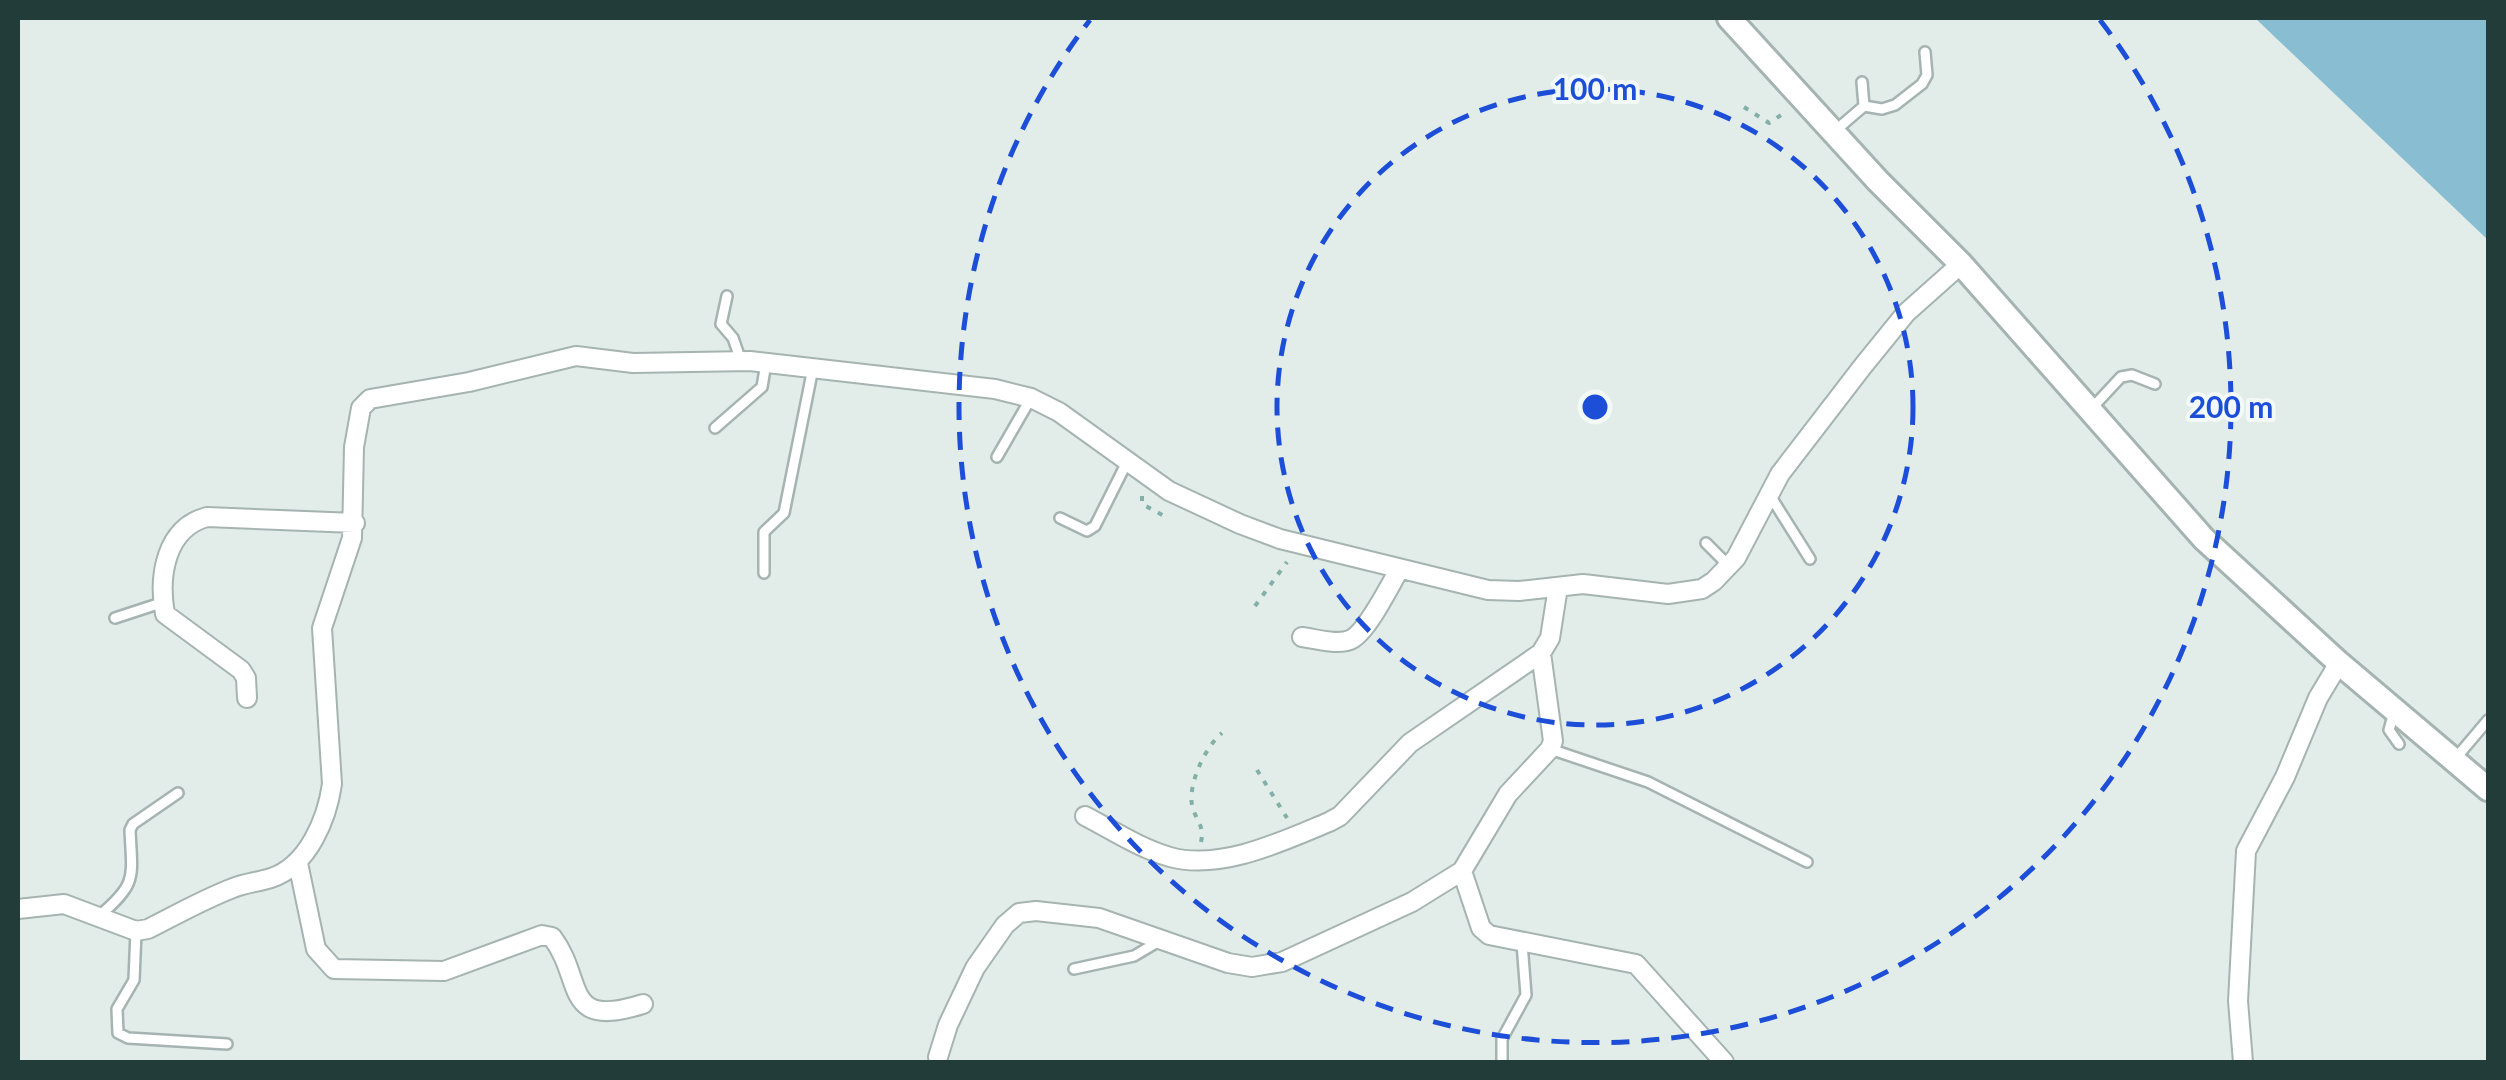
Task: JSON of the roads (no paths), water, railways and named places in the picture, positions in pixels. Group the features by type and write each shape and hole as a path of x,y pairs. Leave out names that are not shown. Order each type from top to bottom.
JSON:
{"street":[{"path":"1730,18 1961,264 2204,539 2339,663 2488,789"},
{"path":"18,909 64,904 136,931 231,888 272,878 298,863 330,798 322,628 355,523 354,447 360,408 370,399 468,382 576,356 632,363 741,361 966,384 1031,398 1058,412 1169,491 1304,546 1488,590 1583,584 1668,594 1702,589 1729,566 1780,474 1906,313 1961,264"},
{"path":"247,698 244,673 168,618 164,602 170,544 180,530 208,517 355,523"},
{"path":"1302,637 1339,642 1351,639 1399,570"},
{"path":"1085,816 1158,854 1198,862 1298,834 1340,816 1410,743 1541,653 1550,638 1558,587"},
{"path":"938,1058 948,1025 976,968 1005,925 1019,914 1036,911 1100,918 1228,963 1252,967 1282,962 1412,902 1462,871 1508,794 1550,748 1550,708 1541,653"},
{"path":"2239,1060 2246,851 2286,777 2318,698 2339,663"},
{"path":"298,863 316,949 334,970 444,971 542,934 558,944 582,1002 596,1010 619,1011 643,1004"},
{"path":"1462,871 1481,928 1489,934 1636,964 1724,1062"}],"lane":[{"path":"1864,106 1882,109 1895,105 1922,84 1927,75 1926,52"},
{"path":"1862,82 1864,106"},
{"path":"1834,132 1864,106"},
{"path":"727,296 721,324 733,338 741,361"},
{"path":"715,428 762,387 766,363"},
{"path":"764,573 764,532 784,512 813,368"},
{"path":"2090,410 2121,377 2132,375 2155,384"},
{"path":"997,456 1031,398"},
{"path":"1060,518 1086,531 1094,526 1127,462"},
{"path":"1769,494 1810,559"},
{"path":"1706,542 1729,566"},
{"path":"115,618 164,602"},
{"path":"2395,710 2389,730 2399,744"},
{"path":"2455,759 2488,720"},
{"path":"1550,748 1648,782 1807,862"},
{"path":"98,917 125,894 130,884 133,824 178,793"},
{"path":"136,931 134,980 118,1009 118,1034 128,1038 227,1044"},
{"path":"1074,970 1134,956 1164,939"},
{"path":"1502,1062 1502,1039 1526,995 1522,940"}],"water":[{"path":"2255,18 2488,18 2488,240"}]}
